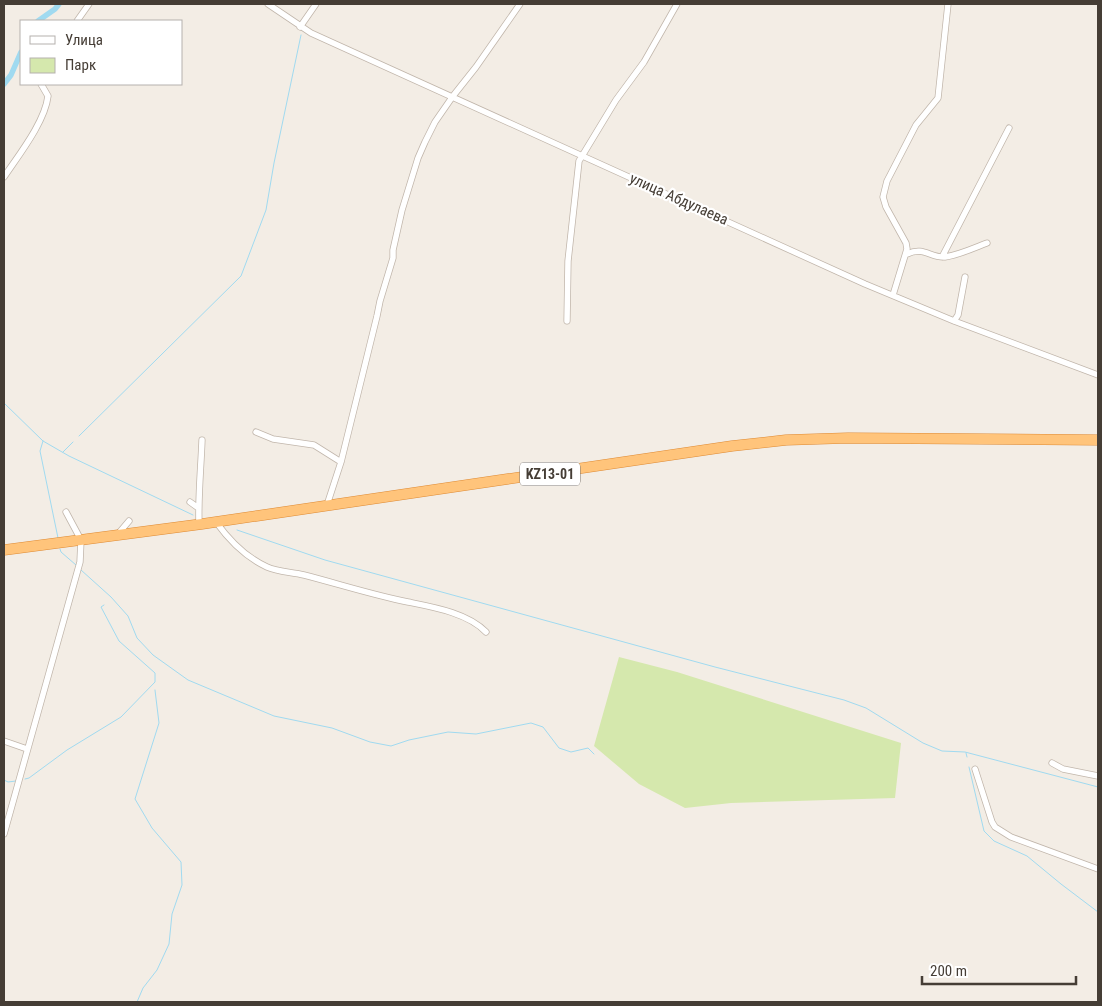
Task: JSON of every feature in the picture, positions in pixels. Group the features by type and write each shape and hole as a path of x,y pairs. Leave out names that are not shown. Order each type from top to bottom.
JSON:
{"highway":[{"name":"KZ13-01","path":"4,550 216,522 732,446 786,440 878,438 1098,440"}],"street":[{"path":"78,20 89,4"},
{"name":"улица Абдулаева","path":"268,4 300,27 582,156 954,321 1098,375"},
{"path":"300,27 316,4"},
{"path":"327,505 341,462 380,301 393,258 393,250 405,201 418,158 435,122 452,96 476,67 520,4"},
{"path":"567,320 568,261 578,166 582,156 616,100 644,62 677,4"},
{"path":"893,295 907,254 906,243 886,207 883,197 888,181 916,125 938,98 948,4"},
{"path":"4,177 32,135 46,105 48,94 42,85"},
{"path":"942,257 1010,128"},
{"path":"907,254 913,251 923,251 942,257 987,243"},
{"path":"954,321 958,315 965,277"},
{"path":"256,432 273,439 314,446 341,462"},
{"path":"198,524 197,507 201,484 202,440"},
{"path":"190,502 197,507"},
{"path":"4,834 80,562 81,540 66,512"},
{"path":"118,534 129,522"},
{"path":"216,522 227,537 242,551 268,568 305,575 369,594 440,608 478,624 486,632"},
{"path":"4,741 27,749"},
{"path":"1052,763 1063,769 1098,776"},
{"path":"975,769 992,822 1002,832 1098,869"}],"green space":[{"path":"619,657 677,672 901,743 895,798 731,803 685,808 639,784 594,746"}],"waterway":[{"path":"39,20 59,4"},
{"path":"79,436 241,276 266,210 301,35"},
{"path":"4,84 11,75 20,54"},
{"path":"4,403 43,441 69,456 193,515"},
{"path":"43,441 40,451 58,538"},
{"path":"63,452 73,442"},
{"path":"237,530 325,560 715,667 844,700 866,708 923,743 942,751 965,752 1098,787"},
{"path":"60,549 76,565"},
{"path":"81,570 111,597 128,616 137,638 153,655 188,680 274,716 332,728 370,742 391,746 409,740 448,732 476,734 531,723 543,727 559,748 571,752 588,748 594,754"},
{"path":"25,779 67,750 121,717 155,682 155,673 119,641 101,607 104,605"},
{"path":"137,1002 143,988 157,970 169,944 172,914 182,885 181,862 152,828 135,799 159,723 155,690"},
{"path":"966,753 967,757"},
{"path":"969,767 984,831 994,841 1027,856 1098,912"},
{"path":"4,780 8,782 16,781"}]}
